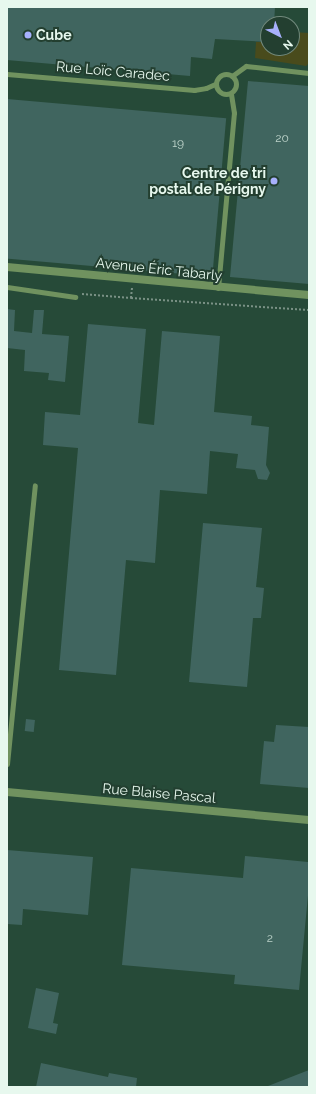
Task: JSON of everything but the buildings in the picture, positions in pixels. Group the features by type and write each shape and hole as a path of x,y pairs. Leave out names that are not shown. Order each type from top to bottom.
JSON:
{"street":[{"name":"Avenue Éric Tabarly","path":"7,266 309,296"},
{"name":"Rue Blaise Pascal","path":"7,792 309,820"}],"lane":[{"path":"231,93 225,94 219,92 215,84 218,78 223,74 232,76 246,66 309,73"},
{"name":"Rue Loïc Caradec","path":"7,74 194,90 206,88 215,84"},
{"path":"218,288 234,113 231,93 236,85 232,76"},
{"path":"7,287 75,297"},
{"path":"7,764 35,485"}],"path":[{"path":"131,298 133,279"},
{"path":"82,294 309,310"}],"shaded area":[{"path":"7,7 309,7 309,1087 7,1087"},
{"path":"300,32 309,33 309,63 306,66 255,58 256,42 260,42 260,56 300,56"}],"place":[{"name":"Cube","path":"28,35"},
{"name":"Centre de tri postal de Périgny","path":"274,181"}]}
